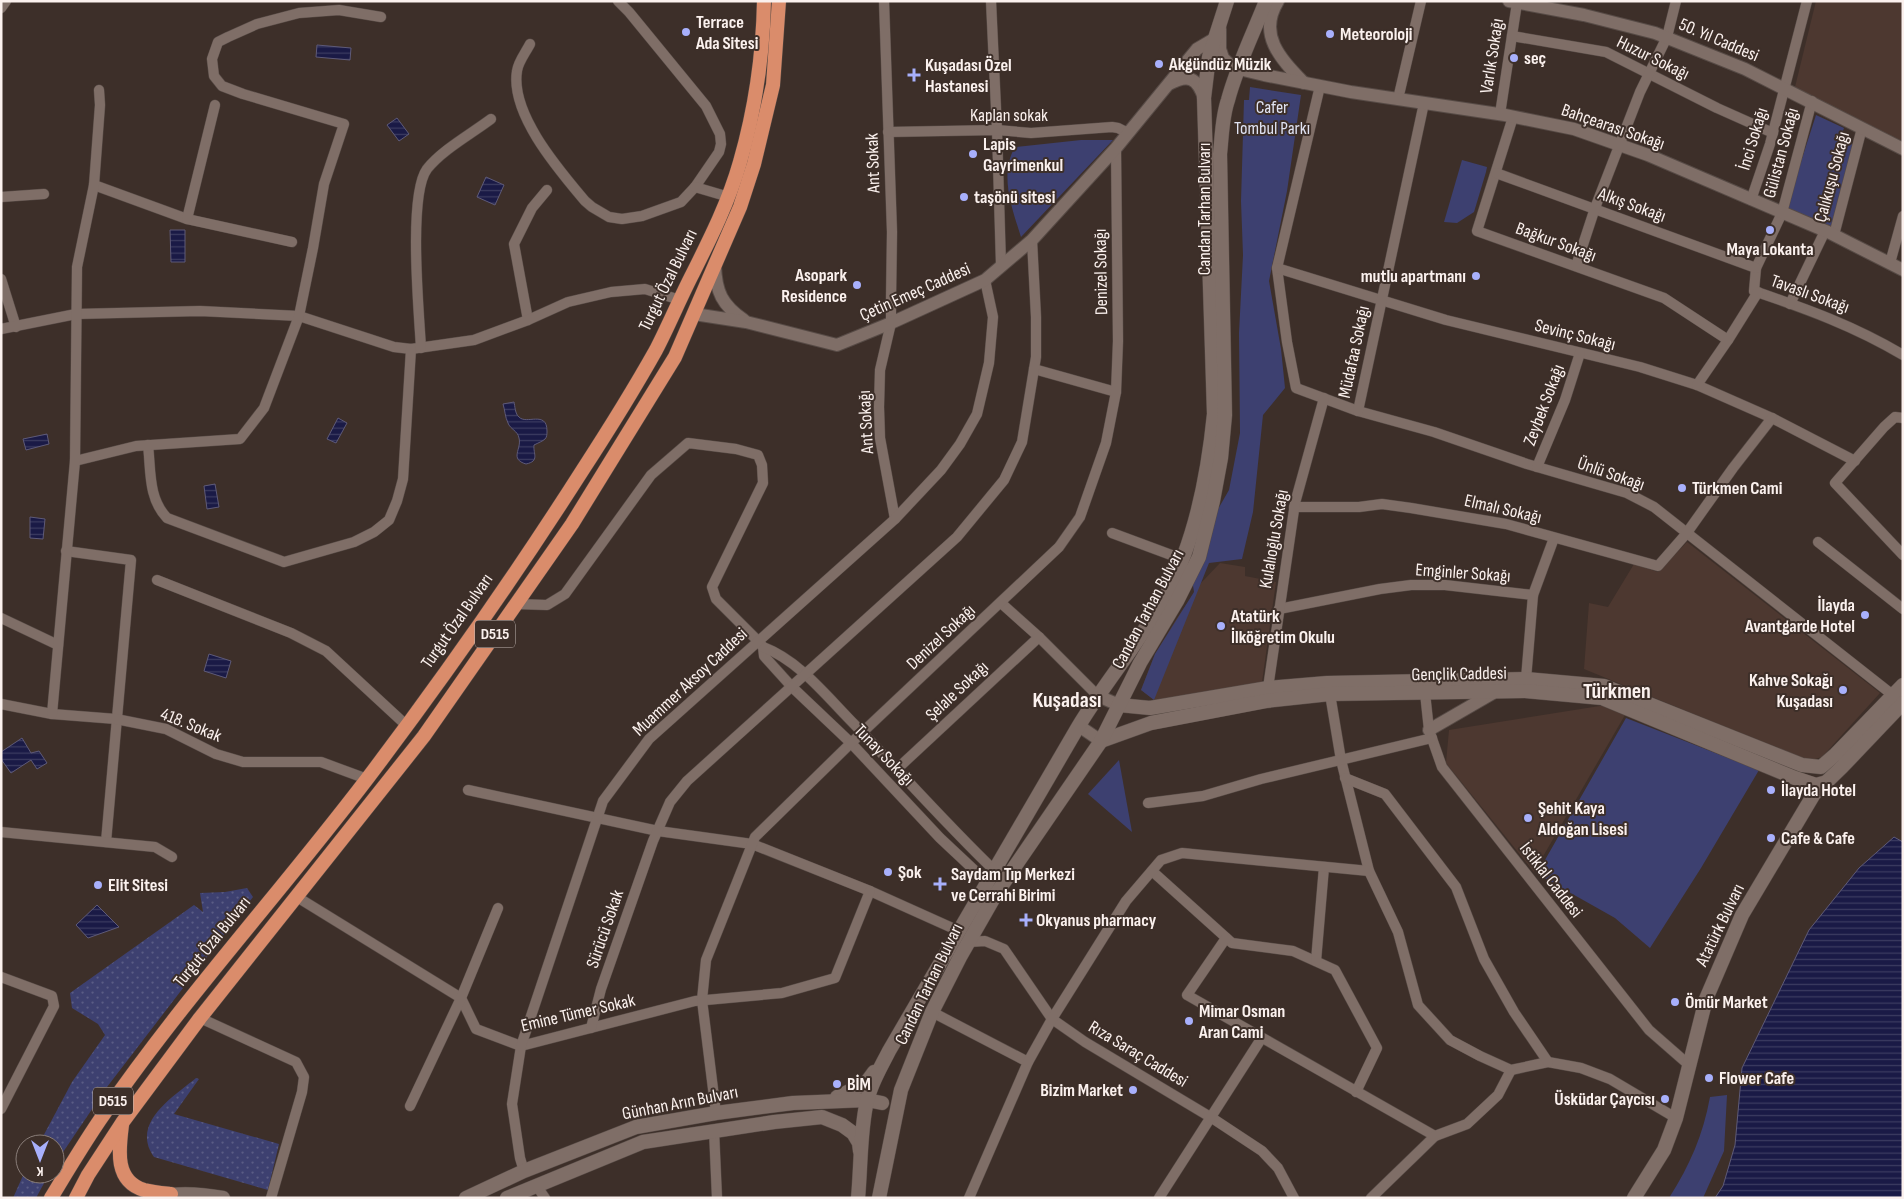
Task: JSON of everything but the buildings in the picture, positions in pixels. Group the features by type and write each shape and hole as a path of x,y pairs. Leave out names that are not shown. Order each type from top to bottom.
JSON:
{"highway":[{"name":"Turgut Özal Bulvarı","path":"76,1198 88,1175 122,1123 200,1018 424,736 572,524 675,357 740,207 754,164 773,85 779,1"},
{"path":"773,85 786,1"},
{"name":"Turgut Özal Bulvarı","path":"51,1198 103,1114 183,1009 367,779 498,598 561,505 657,348 729,197 740,164 752,114 761,47 763,5"},
{"path":"122,1123 119,1153 124,1176 131,1184 143,1190 171,1194"}],"main road":[{"name":"Candan Tarhan Bulvarı","path":"879,1198 901,1090 932,1012 988,883 1079,726 1166,595 1182,559 1201,496 1214,414 1204,98 1209,57 1227,1"},
{"name":"Candan Tarhan Bulvarı","path":"858,1198 862,1156 868,1127 867,1100 889,1051 964,936 996,894 1101,741 1140,663 1177,601 1199,557 1213,501 1221,458 1225,415 1220,154 1224,115 1239,69 1266,1"},
{"name":"Gençlik Caddesi","path":"1119,704 1150,708 1268,688 1424,687 1526,679 1604,686 1806,766"},
{"name":"Gençlik Caddesi","path":"1424,687 1493,693 1525,691 1602,698 1816,786"},
{"name":"Gençlik Caddesi","path":"1101,741 1151,723 1329,689"},
{"path":"1806,766 1821,767 1828,762 1900,695"},
{"name":"Atatürk Bulvarı","path":"1634,1198 1664,1150 1676,1118 1706,999 1742,915 1816,786 1900,695"},
{"path":"1806,766 1815,776 1816,786"},
{"path":"830,1101 866,1083 889,1051"},
{"name":"Günhan Arın Bulvarı","path":"466,1198 524,1171 636,1127 716,1113 793,1103 867,1100 882,1103"},
{"path":"822,1117 868,1127 883,1134 888,1131 894,1122 889,1108 882,1103 873,1104 868,1108 868,1127"},
{"name":"Günhan Arın Bulvarı","path":"507,1198 643,1142 774,1122 822,1117 842,1125 853,1133 859,1144 862,1156"},
{"path":"157,1198 171,1194 200,1194 223,1198"}],"street":[{"path":"1,8 6,1"},
{"path":"530,44 517,69 515,83 523,114 542,146 579,194 592,207 609,217 622,219 642,216 681,202 695,187 719,152 721,144 720,134 706,106 618,1"},
{"name":"Ant Sokak","path":"884,1 892,232 891,323"},
{"path":"991,1 1001,265"},
{"path":"1216,1 1221,14 1218,30 1223,58 1229,64 1239,69"},
{"path":"1278,1 1269,20 1271,40 1287,64 1304,83"},
{"path":"1398,99 1422,1"},
{"path":"1576,266 1595,208 1621,146 1640,92 1667,37 1676,1"},
{"name":"İnci Sokağı","path":"1751,200 1773,133 1807,1"},
{"name":"50. Yıl Caddesi","path":"1513,2 1584,15 1667,37 1745,69 1812,101 1903,149"},
{"name":"Varlık Sokağı","path":"1500,114 1512,36 1513,2"},
{"path":"75,461 136,446 240,439 264,408 299,316 324,184 344,124 222,86 214,76 212,59 218,42 257,24 299,13 339,10 381,17"},
{"name":"Çetin Emeç Caddesi","path":"694,314 746,322 837,345 891,323 985,280 1032,240 1116,148 1197,49 1214,39 1218,30"},
{"name":"Huzur Sokağı","path":"1512,36 1606,52 1717,108 1773,133"},
{"name":"Bahçearası Sokağı","path":"1239,69 1320,86 1513,116 1574,129 1648,155 1830,233 1903,270"},
{"name":"Bahçearası Sokağı","path":"1234,83 1242,77 1264,75"},
{"path":"1169,84 1180,78 1188,78 1195,83 1204,98"},
{"path":"1277,268 1320,86"},
{"path":"52,714 75,461 77,267 94,185 100,105 99,90"},
{"name":"Gülistan Sokağı","path":"1782,213 1812,101"},
{"name":"Müdafaa Sokağı","path":"1358,411 1424,103"},
{"path":"187,219 215,105"},
{"name":"Bağkur Sokağı","path":"1513,116 1477,231 1664,298 1728,340"},
{"path":"148,445 154,494 158,508 167,518 284,562 354,542 374,532 389,520 403,479 416,348 416,248 418,194 421,181 435,160 491,119"},
{"name":"Kaplan sokak","path":"888,132 997,130 1031,133 1112,127 1128,133"},
{"name":"Çalıkuşu Sokağı","path":"1790,304 1830,233 1862,128"},
{"name":"Denizel Sokağı","path":"716,1113 702,1000 706,960 755,837 851,743 863,734 1059,547 1080,517 1106,443 1116,392 1118,341 1116,148"},
{"name":"Alkış Sokağı","path":"1496,173 1756,268"},
{"path":"94,185 187,219 292,242"},
{"path":"695,187 729,197"},
{"path":"528,320 514,244 532,208 547,190"},
{"path":"1,197 44,194"},
{"name":"Tavaslı Sokağı","path":"1782,213 1756,268 1754,291 1838,321 1872,337 1903,355"},
{"path":"1890,264 1903,216"},
{"name":"Sürücü Sokak","path":"591,1028 601,989 653,841 670,802 687,781 957,537 1004,480 1022,442 1036,357 1032,240"},
{"name":"Çetin Emeç Caddesi","path":"715,266 716,283 722,300 732,312 746,322"},
{"name":"Sevinç Sokağı","path":"1277,268 1446,320 1640,367 1697,385 1772,418 1855,461"},
{"name":"Ünlü Sokağı","path":"1277,268 1287,342 1296,388 1358,411 1434,432 1537,467 1627,493 1654,507 1686,534 1900,695"},
{"path":"1,279 16,327"},
{"name":"Muammer Aksoy Caddesi","path":"524,1171 520,1158 512,1104 521,1046 603,801 649,739 760,644 895,519 941,470 960,444 977,414 989,363 993,317 985,280"},
{"path":"1,330 76,314 200,311 299,316 394,347 416,348 474,340 528,320 568,302 635,289 654,290 680,300"},
{"path":"1697,385 1758,292"},
{"name":"Ant Sokağı","path":"891,323 880,370 879,407 880,438 895,519"},
{"name":"Zeybek Sokağı","path":"1537,467 1565,400 1580,353"},
{"path":"1034,369 1116,392"},
{"name":"Kulalıoğlu Sokağı","path":"1268,688 1294,507 1324,398"},
{"path":"1903,418 1895,417 1835,483 1903,555"},
{"path":"1686,534 1733,468 1772,418"},
{"path":"516,604 547,605 565,594 651,475 688,443 736,449 758,455 762,465 763,483 712,587 716,599 760,644"},
{"name":"Elmalı Sokağı","path":"1294,507 1359,507 1382,504 1411,508 1506,524 1658,566 1686,534"},
{"path":"1112,533 1182,559"},
{"path":"1533,595 1554,538"},
{"path":"1818,542 1903,609"},
{"path":"66,551 131,560 106,842"},
{"path":"157,580 291,633 326,651 406,725"},
{"name":"Emginler Sokağı","path":"1279,609 1380,589 1411,585 1445,585 1533,595 1526,679"},
{"path":"1001,603 1039,637 1098,696 1119,704"},
{"path":"1,618 58,645"},
{"name":"Şelale Sokağı","path":"897,769 1039,637"},
{"name":"Tunay Sokağı","path":"760,644 805,674 897,769 954,832 995,871"},
{"name":"Tunay Sokağı","path":"760,644 764,656 792,687 851,743 940,838 988,883"},
{"name":"İstiklal Caddesi","path":"1424,687 1431,734 1442,767 1642,1023 1689,1066"},
{"path":"1329,689 1341,760 1369,871 1398,932 1418,1005 1450,1040 1511,1070 1548,1062 1581,1068 1610,1079 1676,1118"},
{"path":"1148,803 1203,796 1431,734 1493,693"},
{"name":"418. Sokak","path":"1,704 52,714 116,719 166,729 216,754 243,762 321,762 367,779"},
{"path":"1079,726 1101,741"},
{"path":"1345,778 1385,794 1456,887 1484,958 1514,1012 1548,1062"},
{"name":"Rıza Saraç Caddesi","path":"468,790 658,831 752,844 870,891 964,936 985,941 1004,949 1052,1019 1085,1042 1212,1118 1262,1151 1278,1168 1294,1198"},
{"path":"1,832 155,847 172,857"},
{"path":"969,1198 1028,1062 1052,1019 1126,900 1161,860 1182,853 1369,871"},
{"path":"1316,961 1324,867"},
{"path":"1152,871 1232,943 1293,951 1335,970 1377,1048 1356,1092"},
{"name":"Emine Tümer Sokak","path":"461,998 476,1029 521,1046 702,1000 782,993 835,978 870,891"},
{"path":"297,897 461,998"},
{"path":"410,1106 461,998 498,908"},
{"path":"1226,938 1187,995 1261,1039 1435,1136"},
{"path":"1,977 52,996 54,1006 1,1109"},
{"path":"932,1012 1028,1062"},
{"path":"200,1018 296,1062 304,1077 302,1092 271,1198"},
{"path":"1159,1198 1261,1039"},
{"path":"1371,1198 1435,1136 1467,1124 1498,1095 1511,1070"},
{"path":"714,1130 717,1198"},
{"path":"536,1185 544,1198"}],"shaded area":[{"path":"1816,1 1903,1 1903,147 1795,87"},
{"path":"317,45 351,48 350,60 316,57"},
{"path":"397,118 409,134 399,141 387,125"},
{"path":"486,177 504,185 495,205 477,197"},
{"path":"170,230 185,230 185,262 171,262"},
{"path":"514,402 519,417 526,420 540,419 546,425 546,437 534,445 535,457 533,461 526,464 518,459 519,438 508,423 503,404"},
{"path":"338,418 347,423 336,443 327,439"},
{"path":"47,434 49,444 26,450 23,439"},
{"path":"215,484 219,507 207,509 204,486"},
{"path":"30,517 45,519 43,539 30,538"},
{"path":"1687,542 1880,693 1822,757 1808,761 1584,669 1589,603 1608,607 1634,564 1658,572"},
{"name":"Atatürk İlköğretim Okulu","path":"1220,563 1245,567 1245,576 1276,582 1262,682 1170,700 1154,700 1141,690 1155,654 1201,583"},
{"path":"209,654 231,661 226,678 204,671"},
{"name":"Şehit Kaya Aldoğan Lisesi","path":"1606,705 1625,715 1534,872 1446,763 1449,730"},
{"path":"22,738 31,753 39,751 47,763 37,769 31,760 11,773 1,759 1,752"},
{"path":"1894,837 1903,842 1903,1198 1715,1198 1723,1186 1735,1145 1742,1068 1809,930 1859,868"},
{"path":"97,905 119,927 88,938 76,925"}],"green space":[{"name":"Cafer Tombul Parkı","path":"1250,87 1301,95 1287,191 1269,281 1281,349 1285,388 1263,415 1253,512 1242,559 1209,563 1154,700 1141,690 1155,654 1194,592 1191,572 1206,530 1229,490 1240,433 1239,333 1243,255 1241,201 1244,100 1249,100"},
{"path":"1816,115 1844,128 1840,139 1854,145 1832,230 1785,211"},
{"path":"1081,140 1113,140 1021,237 1011,203 1007,180 1010,158 1015,147"},
{"path":"1462,160 1487,167 1486,172 1474,212 1457,223 1444,222"},
{"path":"1626,718 1759,770 1701,868 1650,948 1615,918 1537,874"},
{"path":"1119,760 1132,832 1088,794"},
{"path":"247,888 253,897 107,1087 65,1149 65,1134 44,1134 72,1082 105,1035 98,1024 72,1008 70,993 194,905 203,912 200,893 225,892"},
{"path":"196,1078 199,1079 174,1114 279,1144 268,1190 154,1157 148,1145 147,1133 151,1122 166,1102"},
{"path":"1727,1095 1724,1151 1703,1198 1669,1198 1695,1149 1704,1124 1710,1097"},
{"path":"19,1184 44,1184 36,1198 13,1198"}],"place":[{"name":"Terrace Ada Sitesi","path":"686,32"},
{"name":"Meteoroloji","path":"1330,34"},
{"name":"seç","path":"1514,58"},
{"name":"Akgündüz Müzik","path":"1159,64"},
{"name":"Kuşadası Özel Hastanesi","path":"914,75"},
{"name":"Lapis Gayrimenkul","path":"973,154"},
{"name":"taşönü sitesi","path":"964,197"},
{"name":"Maya Lokanta","path":"1770,230"},
{"name":"mutlu apartmanı","path":"1476,276"},
{"name":"Asopark Residence","path":"857,285"},
{"name":"Türkmen Cami","path":"1682,488"},
{"name":"İlayda Avantgarde Hotel","path":"1865,615"},
{"name":"Atatürk İlköğretim Okulu","path":"1221,626"},
{"name":"Kahve Sokağı Kuşadası","path":"1843,690"},
{"name":"İlayda Hotel","path":"1771,790"},
{"name":"Şehit Kaya Aldoğan Lisesi","path":"1528,818"},
{"name":"Cafe & Cafe","path":"1771,838"},
{"name":"Şok","path":"888,872"},
{"name":"Saydam Tıp Merkezi ve Cerrahi Birimi","path":"940,884"},
{"name":"Elit Sitesi","path":"98,885"},
{"name":"Okyanus pharmacy","path":"1026,920"},
{"name":"Ömür Market","path":"1675,1002"},
{"name":"Mimar Osman Aran Cami","path":"1189,1021"},
{"name":"Flower Cafe","path":"1709,1078"},
{"name":"BİM","path":"837,1084"},
{"name":"Bizim Market","path":"1133,1090"},
{"name":"Üsküdar Çaycısı","path":"1665,1099"}],"district":[{"name":"Türkmen","path":"1617,691"},
{"name":"Kuşadası","path":"1067,700"}]}
